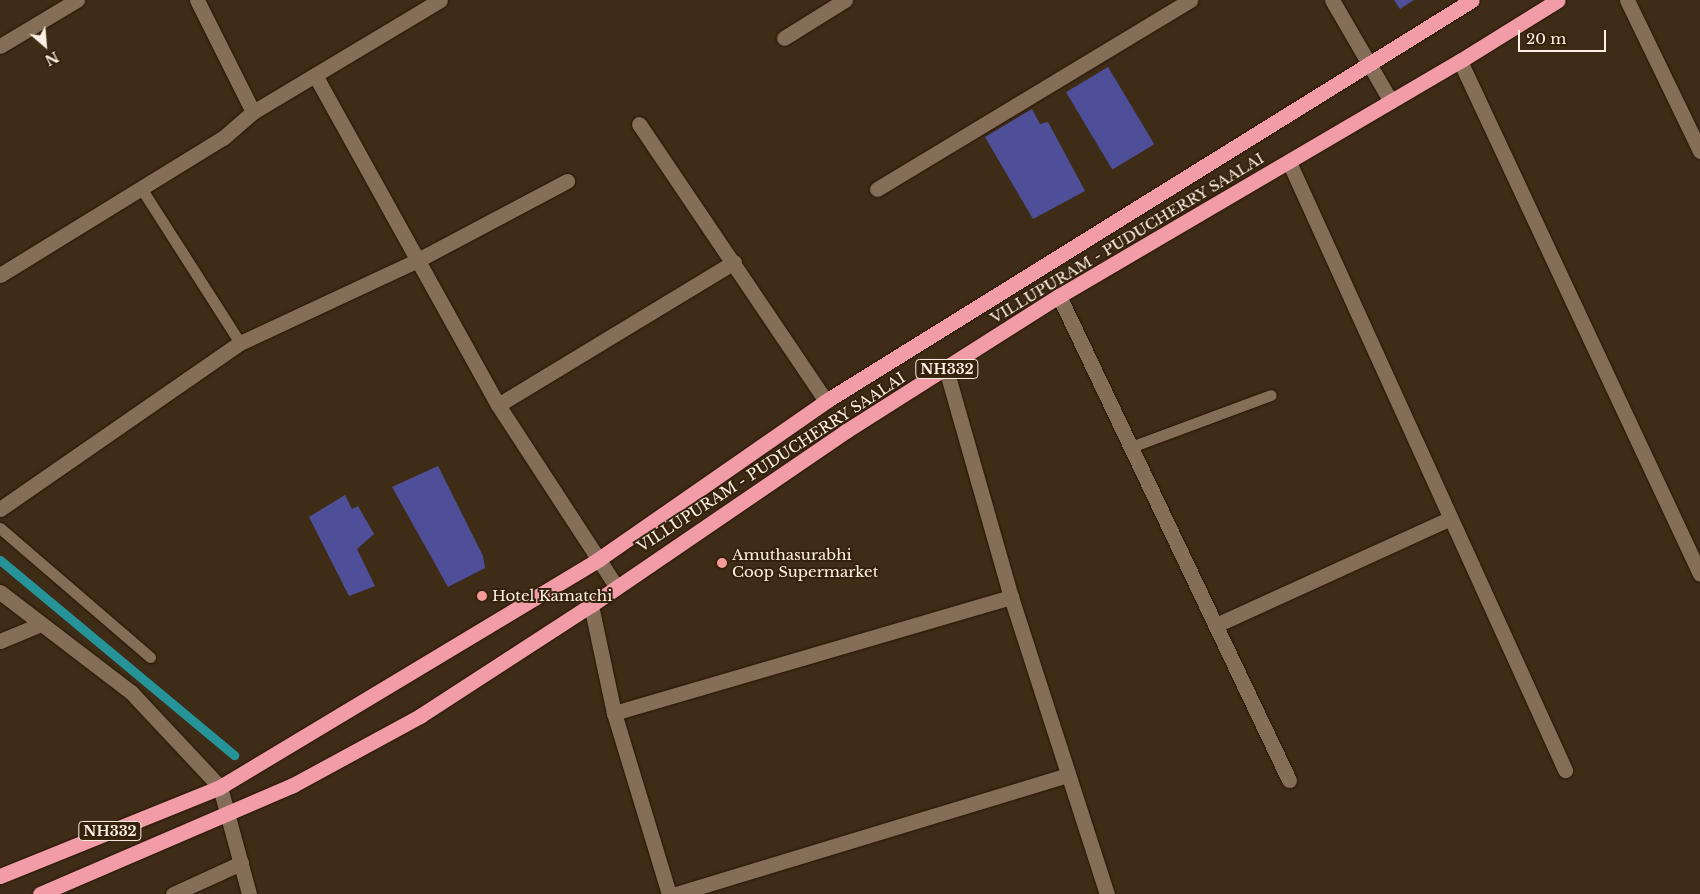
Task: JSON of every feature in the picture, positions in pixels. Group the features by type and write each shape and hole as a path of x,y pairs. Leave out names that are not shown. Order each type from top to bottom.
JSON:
{"highway":[{"path":"220,787 599,560 826,401 1472,0"},
{"name":"VILLUPURAM - PUDUCHERRY SAALAI","path":"40,894 225,812 293,785 420,716 591,605 616,586 846,431 1058,296 1289,162 1390,100 1460,61 1558,0"},
{"name":"NH332","path":"0,876 220,787"}],"street":[{"path":"0,46 77,0"},
{"path":"197,0 253,112"},
{"path":"0,275 223,138 253,112 440,0"},
{"path":"784,38 845,0"},
{"path":"877,189 1190,0"},
{"path":"1332,0 1390,100"},
{"path":"1626,0 1700,151"},
{"path":"1460,61 1700,574"},
{"path":"315,75 416,261 498,405 616,586"},
{"path":"639,124 734,262 826,401"},
{"path":"1289,162 1449,519 1565,770"},
{"path":"0,509 240,343 416,261 567,181"},
{"path":"498,405 734,262"},
{"path":"1058,296 1289,780"},
{"path":"946,369 1011,597 1107,894"},
{"path":"1216,625 1449,519"},
{"path":"0,592 131,692 220,787 225,812 249,894"},
{"path":"614,713 1011,597"},
{"path":"591,605 614,713 669,894"},
{"path":"0,641 41,624"},
{"path":"676,894 1068,776"},
{"path":"173,894 241,863"}],"lane":[{"path":"141,188 240,343"},
{"path":"1131,447 1271,395"},
{"path":"0,528 150,658"}],"building":[{"path":"1394,0 1414,0 1400,9"},
{"path":"1108,67 1154,144 1112,169 1066,92"},
{"path":"1032,109 1040,124 1048,122 1085,191 1033,219 985,137"},
{"path":"438,466 483,556 485,568 448,587 392,487"},
{"path":"345,495 352,509 358,506 374,534 357,549 375,586 349,596 309,517"}],"waterway":[{"path":"0,560 234,755"}],"place":[{"name":"Amuthasurabhi Coop Supermarket","path":"722,563"},
{"name":"Hotel Kamatchi","path":"482,596"}]}
